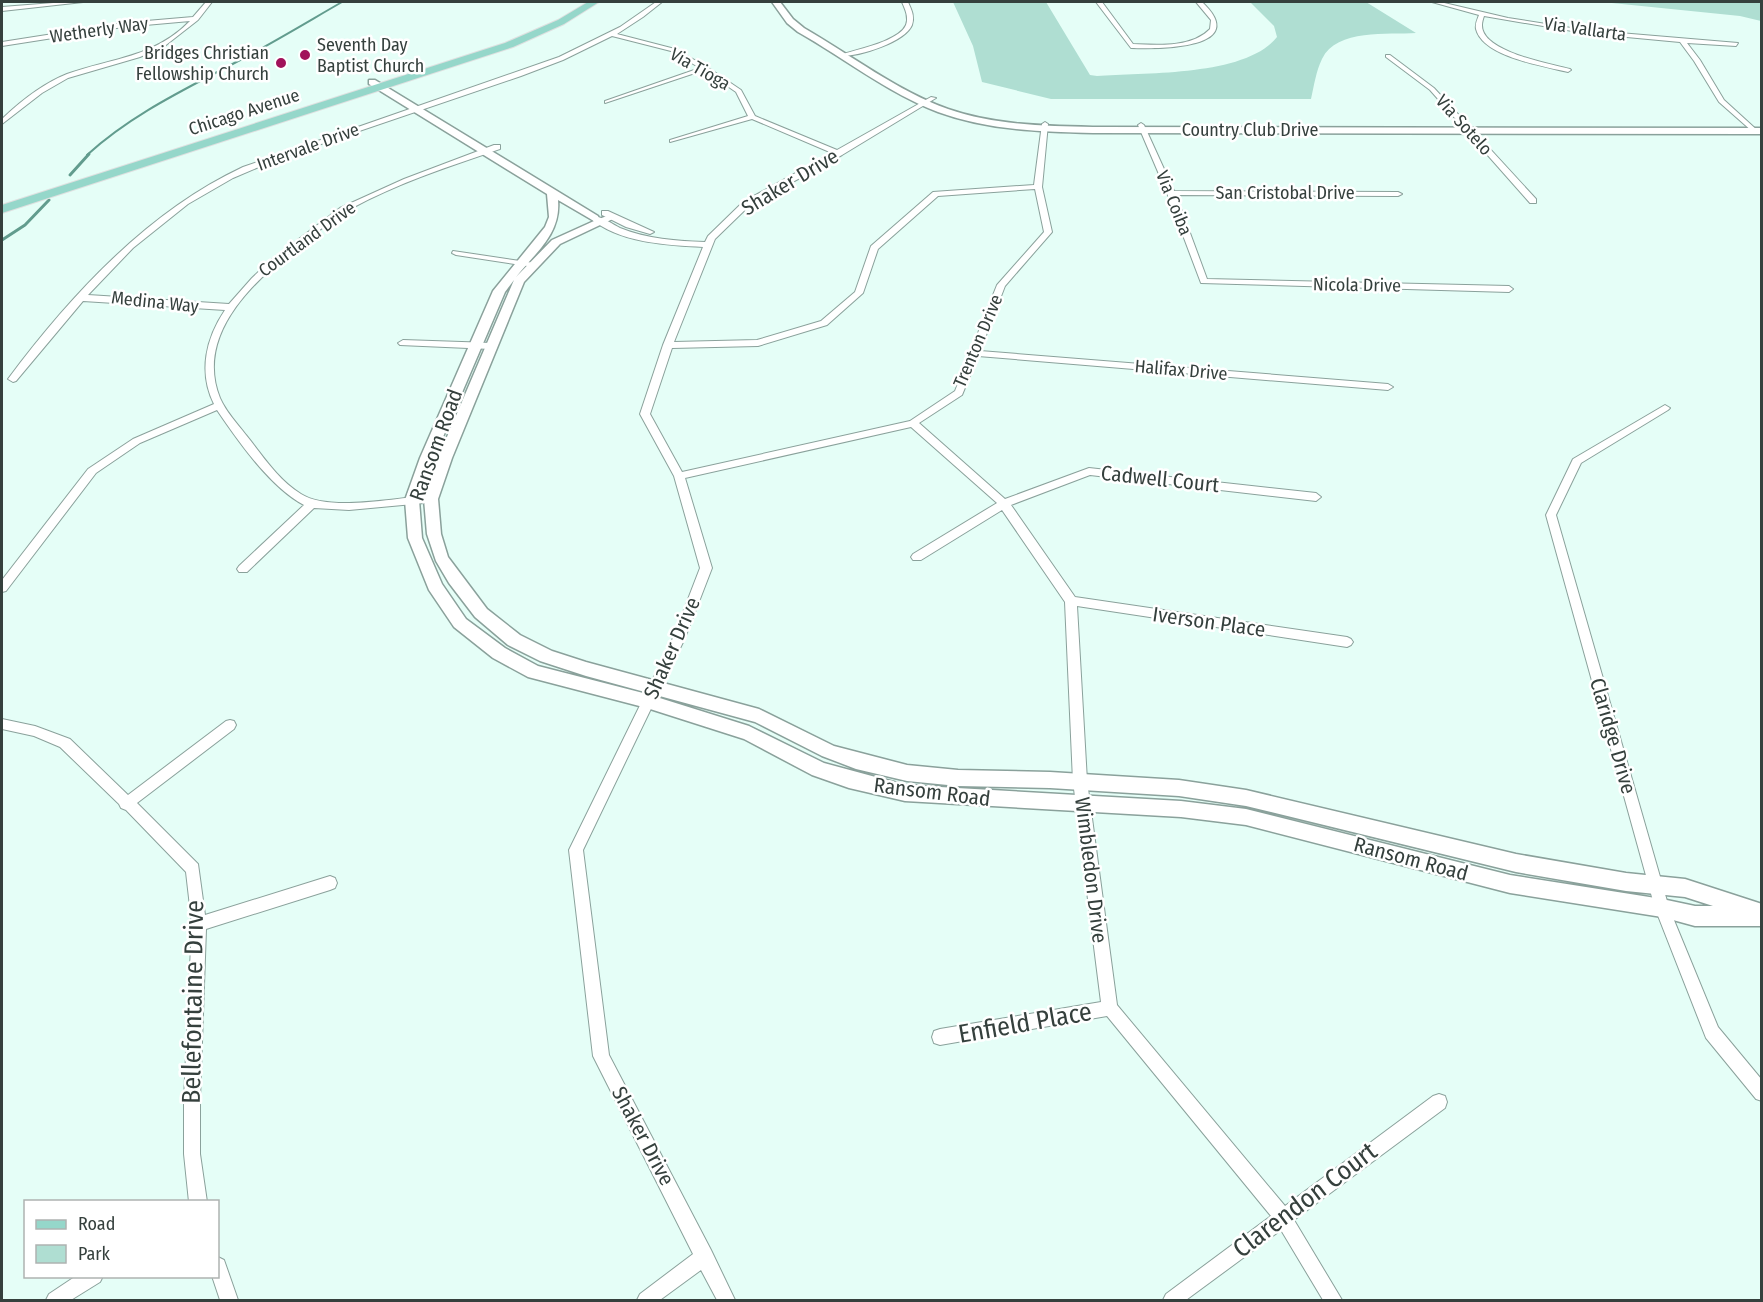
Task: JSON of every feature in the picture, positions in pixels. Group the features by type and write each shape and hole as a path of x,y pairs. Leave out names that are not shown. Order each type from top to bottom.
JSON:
{"main road":[{"name":"Chicago Avenue","path":"2,209 382,82 503,39 552,18 579,2"},
{"name":"Chicago Avenue","path":"2,204 539,33 594,2"}],"street":[{"path":"2,9 80,2"},
{"path":"2,122 27,99 66,77 154,50 171,42 196,19 209,2"},
{"name":"Intervale Drive","path":"13,379 104,271 167,216 215,184 259,163 533,69 611,34 659,2"},
{"name":"Country Club Drive","path":"776,2 790,21 929,100 988,122 1044,127 1142,128 1757,128"},
{"name":"Country Club Drive","path":"785,2 800,22 850,54"},
{"path":"850,54 882,44 905,31 911,24 912,15 904,2"},
{"path":"1099,2 1131,46 1148,47 1186,44 1212,31 1215,26 1214,18 1199,2"},
{"name":"Via Vallarta","path":"1435,2 1482,14 1682,41 1736,44"},
{"path":"1482,14 1476,23 1477,29 1490,44 1518,57 1568,70"},
{"name":"Wetherly Way","path":"2,44 123,24 196,19"},
{"name":"Via Tioga","path":"611,34 674,50 705,68 739,91 752,117"},
{"path":"1682,41 1697,60 1721,101 1757,128"},
{"path":"3,53 10,43"},
{"name":"Via Sotelo","path":"1388,56 1432,89 1533,201"},
{"path":"607,102 705,68"},
{"path":"382,82 485,151 582,211 602,216"},
{"name":"Shaker Drive","path":"726,1300 601,1056 576,850 650,694 680,638 706,568 679,476 645,414 668,345 710,242 746,204 929,100"},
{"path":"422,107 497,147 602,216 620,232 644,238 710,242"},
{"path":"672,141 752,117 839,153"},
{"name":"Trenton Drive","path":"679,476 914,423 959,393 1001,285 1048,232 1038,187 1044,127"},
{"name":"Via Coiba","path":"1142,128 1172,193 1204,281"},
{"name":"Courtland Drive","path":"310,504 286,489 275,478 218,406 212,388 211,356 217,334 231,307 255,276 276,258 351,205 429,171 497,147"},
{"path":"668,345 758,343 825,322 859,293 874,249 936,194 1038,187"},
{"path":"552,192 554,217 582,211"},
{"name":"San Cristobal Drive","path":"1172,193 1398,194"},
{"name":"Ransom Road","path":"602,216 556,242 499,291 484,346 431,499 434,534 441,557 454,579 490,622 514,640 546,656 650,694 749,734 818,769 849,780 905,793 1180,809 1246,817 1510,884 1662,908 1695,916 1761,915"},
{"name":"Ransom Road","path":"528,264 545,237 554,217"},
{"path":"456,253 528,264"},
{"name":"Nicola Drive","path":"1204,281 1509,289"},
{"name":"Medina Way","path":"79,298 113,297 192,308 231,307"},
{"path":"403,343 484,346"},
{"name":"Ransom Road","path":"484,346 427,458 412,500 415,538 423,562 435,586 460,623 499,654 534,672 759,716 828,751 897,771 958,778 1080,781 1179,788 1246,798 1516,863 1685,888 1761,915"},
{"name":"Halifax Drive","path":"974,353 1388,387"},
{"path":"2,588 92,471 109,456 129,443 218,406"},
{"name":"Claridge Drive","path":"1665,408 1577,461 1551,515 1662,908 1712,1032 1761,1093"},
{"path":"914,423 1004,504 1071,601"},
{"name":"Cadwell Court","path":"917,557 1004,504 1089,471 1316,497"},
{"path":"243,569 310,504 363,506 431,499"},
{"name":"Iverson Place","path":"1071,601 1347,642"},
{"name":"Wimbledon Drive","path":"1071,601 1082,805 1110,1008"},
{"name":"Bellefontaine Drive","path":"2,724 35,731 65,743 193,869 199,924 192,1099 192,1154 198,1200"},
{"path":"126,804 230,725"},
{"path":"199,924 330,883"},
{"path":"1110,1008 1282,1216 1333,1300"},
{"name":"Enfield Place","path":"940,1037 1110,1008"},
{"name":"Clarendon Court","path":"1172,1300 1282,1216 1439,1102"},
{"path":"646,1300 705,1256"},
{"path":"219,1269 229,1300"},
{"path":"55,1300 91,1278"}],"green space":[{"path":"953,2 1046,2 1090,75 1097,76 1193,70 1218,66 1262,50 1277,37 1274,26 1250,2 1366,2 1416,33 1364,35 1339,42 1329,49 1322,59 1311,99 1051,99 982,82 973,46"},
{"path":"1602,2 1761,2 1761,21 1740,16"}],"waterway":[{"path":"87,155 142,114 342,2"},
{"path":"70,175 89,154"},
{"path":"2,240 25,225 49,200"}],"place":[{"name":"Seventh Day Baptist Church","path":"305,55"},
{"name":"Bridges Christian Fellowship Church","path":"281,63"}]}
